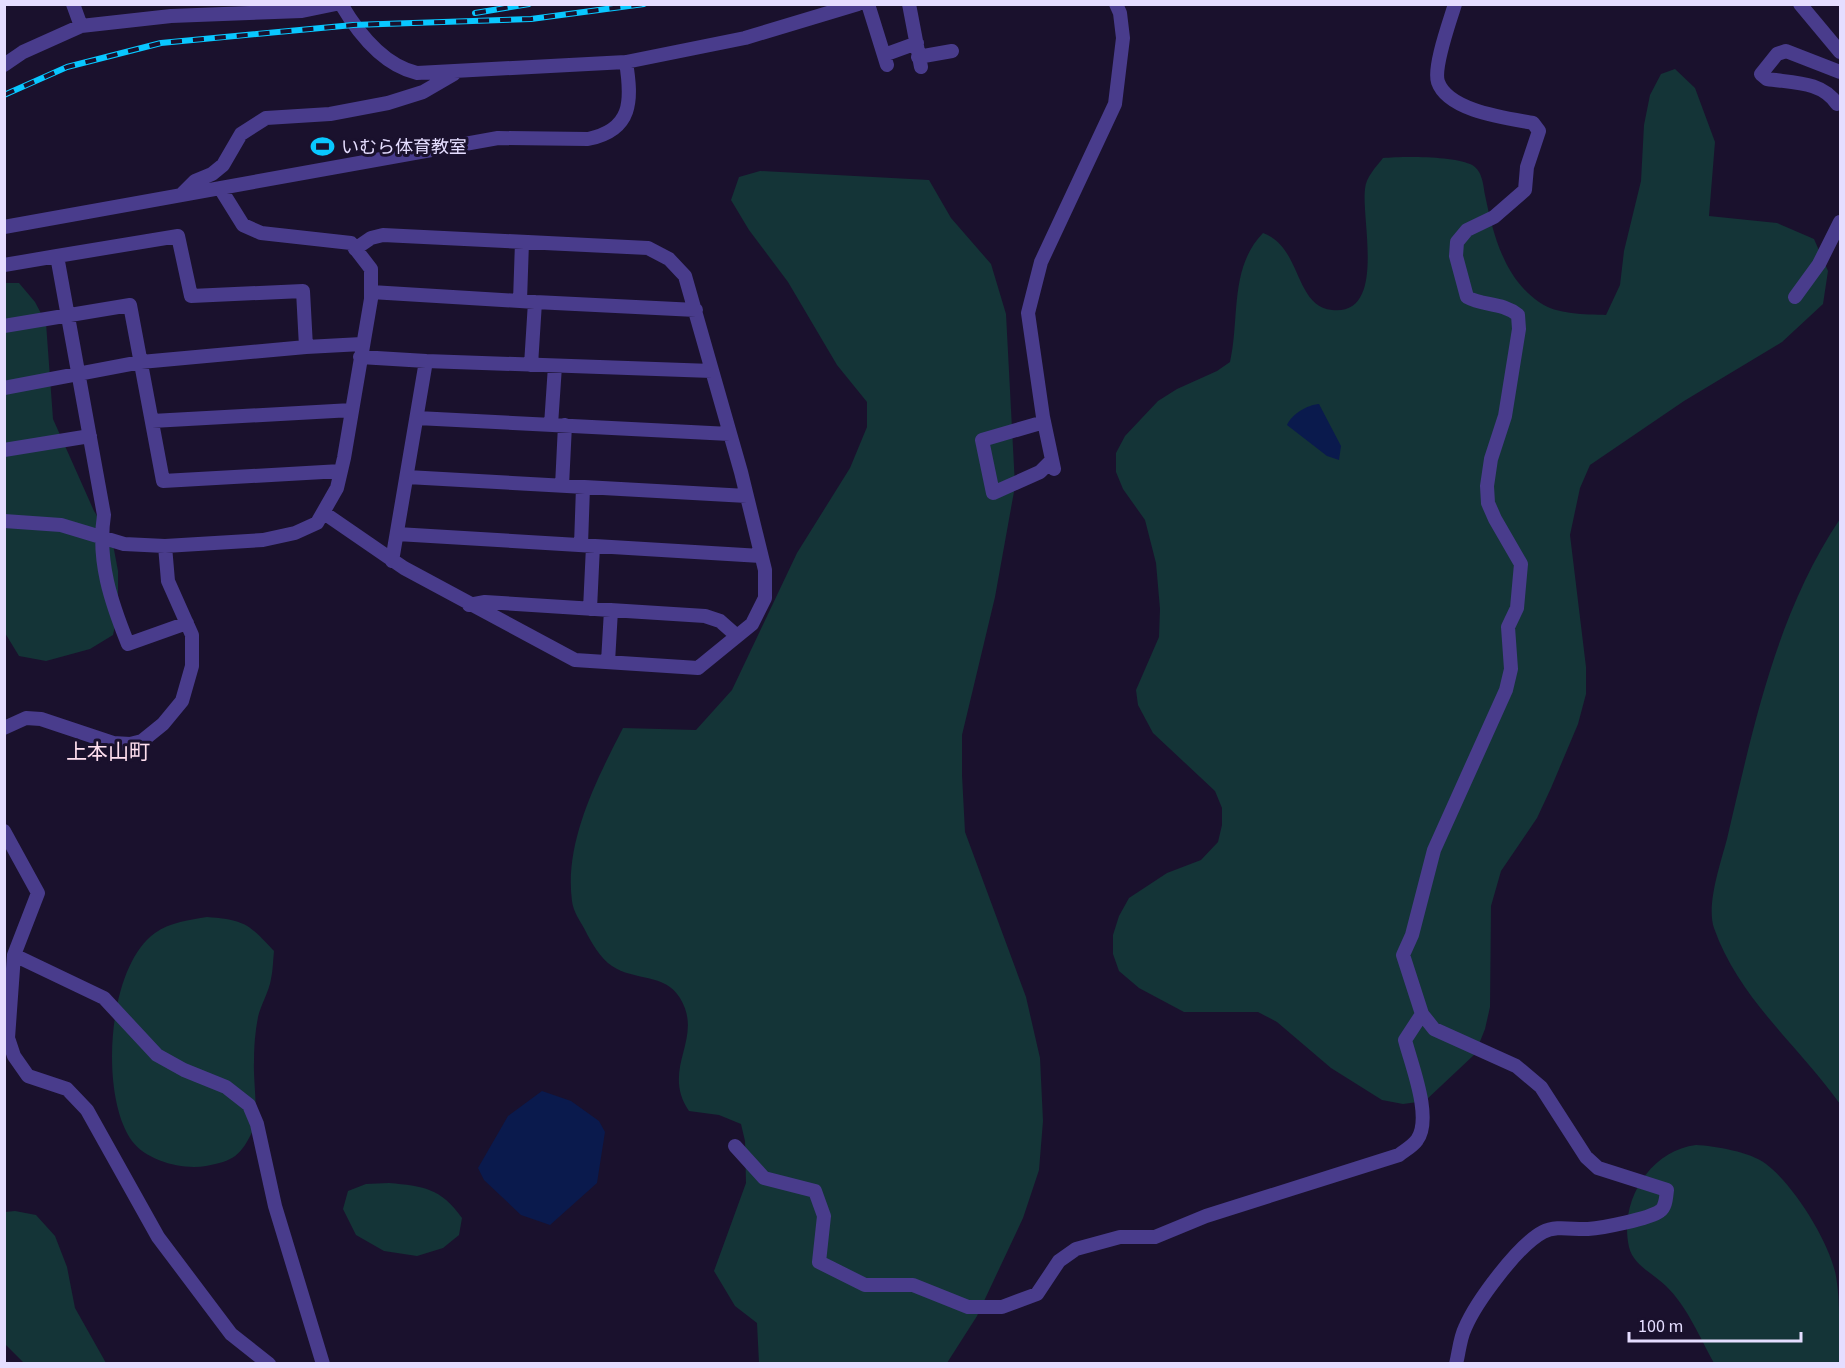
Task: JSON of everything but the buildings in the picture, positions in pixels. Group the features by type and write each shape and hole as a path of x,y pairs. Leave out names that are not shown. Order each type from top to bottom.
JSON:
{"street":[{"path":"73,4 81,26"},
{"path":"4,65 23,52 81,26 171,16 302,11 336,4"},
{"path":"341,4 353,25 374,48 403,70 417,73 455,73 626,62 745,38 858,4"},
{"path":"868,4 886,60 951,51"},
{"path":"909,4 918,56"},
{"path":"1044,422 982,440 993,493 1053,464 1044,422 1028,313 1041,262 1115,104 1123,38 1120,13 1116,4"},
{"path":"1455,4 1437,81 1446,97 1471,109 1533,123 1539,131 1527,167 1525,190 1494,217 1467,230 1457,242 1456,255 1467,297 1475,301 1508,307 1518,315 1519,329 1505,416 1491,459 1487,486 1488,503 1494,519 1521,564 1516,608 1508,627 1511,669 1506,690 1434,850 1412,935 1403,955 1422,1014 1434,1029 1516,1066 1541,1087 1586,1157 1598,1168 1667,1190 1665,1205 1659,1212 1618,1224 1589,1229 1557,1228 1542,1232 1501,1272 1474,1311 1464,1329 1456,1364"},
{"path":"1800,4 1840,52"},
{"path":"1837,104 1829,93 1817,87 1767,79 1761,74 1778,54 1786,51 1840,72"},
{"path":"4,227 498,138 588,139 601,136 625,118 631,93 626,62"},
{"path":"182,194 195,181 212,174 223,165 241,134 266,118 330,114 388,103 423,92 455,73"},
{"path":"5,524 61,525 124,544 165,546 273,538 295,533 317,523 324,513 337,488 341,471 371,292 370,269 351,243 261,233 243,225 219,188"},
{"path":"1795,297 1819,264 1840,222"},
{"path":"324,513 392,561 469,605 575,660 698,668 752,624 765,598 765,570 696,310 685,276 669,259 648,248 383,235 371,238 356,249"},
{"path":"4,265 178,236 190,296 303,291 306,347"},
{"path":"520,302 522,242"},
{"path":"57,256 104,515 101,537 109,595 128,644 187,623"},
{"path":"371,292 696,310"},
{"path":"531,365 535,302"},
{"path":"4,326 130,305 163,481 341,471"},
{"path":"4,388 141,362 306,347 361,351 426,361 712,371"},
{"path":"392,561 426,361"},
{"path":"555,366 562,486"},
{"path":"152,421 352,410"},
{"path":"417,418 730,434"},
{"path":"4,450 90,436"},
{"path":"407,477 747,496"},
{"path":"583,487 590,609"},
{"path":"397,534 761,556"},
{"path":"4,728 26,718 41,719 113,743 142,741 163,724 182,702 192,666 192,634 168,581 165,546"},
{"path":"469,605 485,602 705,616 720,621 737,636"},
{"path":"608,662 611,610"},
{"path":"4,831 38,893 14,955 8,1038 20,1067 28,1077 67,1089 87,1110 158,1237 231,1334 269,1364"},
{"path":"14,955 104,998 157,1055 184,1070 226,1087 249,1105 257,1124 275,1206 323,1364"},
{"path":"735,1146 764,1178 815,1191 824,1216 819,1263 830,1270 865,1285 913,1285 968,1307 1002,1307 1037,1294 1059,1261 1076,1249 1120,1237 1155,1237 1206,1216 1399,1155 1417,1140 1422,1128 1422,1101 1405,1040 1422,1014"}],"green space":[{"path":"1675,69 1695,88 1715,142 1709,216 1777,223 1814,239 1828,271 1823,304 1782,342 1684,401 1590,465 1580,488 1570,535 1586,667 1586,694 1578,724 1537,818 1501,871 1491,906 1490,1007 1485,1029 1475,1054 1425,1101 1403,1104 1382,1100 1331,1068 1277,1022 1258,1012 1184,1012 1139,988 1119,971 1113,954 1113,935 1119,916 1129,898 1167,873 1201,860 1218,842 1222,825 1222,808 1215,791 1153,733 1138,705 1136,690 1159,637 1160,609 1156,563 1145,520 1123,489 1116,472 1116,453 1125,436 1158,401 1230,362 1240,278 1252,247 1263,233 1276,240 1285,250 1304,288 1320,306 1332,310 1349,308 1360,298 1366,283 1368,263 1365,189 1369,176 1383,158 1440,158 1462,161 1474,166 1481,177 1496,240 1517,281 1527,292 1546,306 1571,313 1606,315 1620,285 1624,251 1641,181 1644,125 1650,95 1661,74"},
{"path":"760,171 929,180 951,218 991,264 1006,314 1015,486 995,597 962,735 962,775 965,832 1026,997 1040,1058 1043,1121 1039,1170 1023,1218 977,1316 947,1363 759,1363 757,1323 735,1306 714,1271 746,1183 745,1141 741,1124 719,1115 689,1111 681,1095 679,1081 688,1027 680,998 674,990 658,981 621,971 608,963 590,940 575,912 572,901 573,856 578,834 593,790 623,728 696,730 732,690 797,553 850,468 867,427 867,402 837,365 788,282 749,230 731,200 739,177"},
{"path":"4,283 19,283 35,302 46,323 53,419 94,511 112,539 118,571 118,612 113,635 90,649 46,661 19,656 5,633"},
{"path":"1840,519 1840,1104 1738,977 1714,928 1712,908 1718,871 1769,673 1799,594"},
{"path":"207,917 238,922 252,929 274,951 273,965 270,984 259,1012 255,1034 256,1116 253,1130 244,1146 230,1159 206,1166 186,1167 156,1159 132,1141 122,1120 115,1094 112,1064 113,1032 118,1002 127,973 139,950 155,933 167,926"},
{"path":"1696,1145 1732,1150 1759,1160 1777,1173 1799,1200 1819,1232 1836,1276 1840,1363 1714,1363 1693,1323 1674,1294 1645,1269 1631,1253 1627,1230 1629,1213 1633,1197 1641,1181 1664,1157 1679,1149"},
{"path":"389,1183 422,1187 447,1200 462,1218 459,1235 443,1248 417,1256 384,1251 356,1235 343,1209 348,1191 366,1184"},
{"path":"15,1211 36,1215 55,1236 67,1267 75,1308 106,1363 24,1363 5,1344 5,1212"}],"water":[{"path":"1319,404 1341,446 1339,460 1327,456 1287,425 1300,411"},
{"path":"542,1091 571,1101 599,1121 605,1132 597,1183 550,1225 521,1215 484,1180 478,1168 508,1116"}],"railway":[{"path":"475,13 529,4"},
{"path":"4,95 67,67 161,43 353,25 531,19 644,4"}],"place":[{"name":"いむら体育教室","path":"323,147"}],"district":[{"name":"上本山町","path":"108,752"}]}
